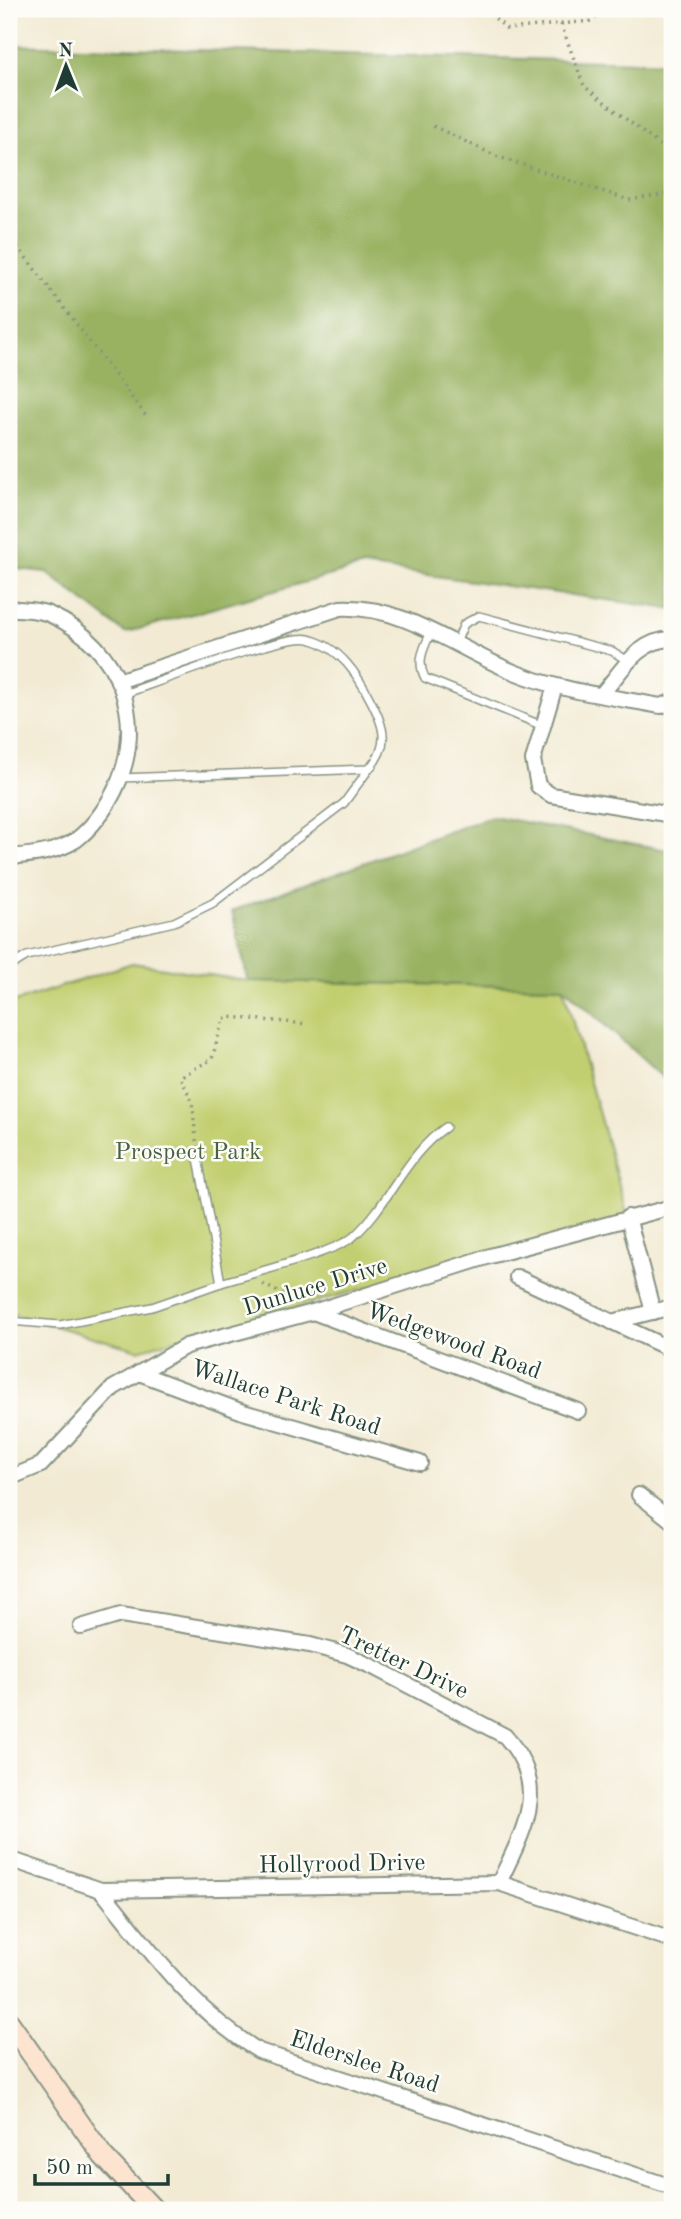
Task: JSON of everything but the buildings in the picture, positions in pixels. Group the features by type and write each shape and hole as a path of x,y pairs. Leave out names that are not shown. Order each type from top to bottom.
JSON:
{"street":[{"path":"121,687 340,608 365,607 391,613 514,673 555,686 661,706 672,702"},
{"path":"9,608 49,614 81,633 109,663 121,687 131,744 120,778 102,816 74,841 43,854 9,857"},
{"path":"601,695 629,662 654,639 672,639"},
{"path":"555,686 533,760 533,772 538,786 551,794 672,815"},
{"name":"Dunluce Drive","path":"9,1478 41,1465 113,1388 186,1346 313,1312 628,1217 672,1207"},
{"path":"628,1217 653,1312"},
{"path":"517,1277 672,1350"},
{"path":"612,1322 672,1307"},
{"name":"Wedgewood Road","path":"313,1312 579,1411"},
{"name":"Wallace Park Road","path":"139,1373 243,1412 420,1463"},
{"path":"639,1495 672,1521"},
{"name":"Tretter Drive","path":"81,1627 121,1615 310,1645 347,1655 377,1669 505,1737 520,1753 529,1772 531,1796 522,1834 499,1883"},
{"name":"Hollyrood Drive","path":"9,1859 100,1890 499,1883 672,1940"},
{"name":"Elderslee Road","path":"100,1890 197,2005 224,2030 259,2050 672,2187"},
{"path":"9,2022 95,2146 154,2210"}],"lane":[{"path":"455,644 464,624 480,616 612,651 629,662"},
{"path":"431,632 420,658 420,668 425,678 543,726"},
{"path":"9,967 26,956 174,922 213,904 344,803 382,754 383,725 357,671 328,647 307,638 275,643 121,687"},
{"path":"120,778 369,769"},
{"path":"9,1321 60,1325 152,1307 351,1239 383,1205 425,1142 446,1127"},
{"path":"198,1158 221,1283"}],"path":[{"path":"9,9 66,9"},
{"path":"485,9 507,29 591,21 609,9"},
{"path":"561,24 584,86 672,155"},
{"path":"433,126 496,156 629,200 672,193"},
{"path":"9,235 146,416"},
{"path":"198,1158 192,1101 180,1077 212,1059 223,1019 229,1017 308,1024"},
{"path":"247,1274 313,1312"}],"green space":[{"path":"9,45 672,63 672,609 363,566 125,633 46,572 9,568"},
{"path":"492,816 672,851 672,1086 563,987 248,981 232,911"},
{"name":"Prospect Park","path":"132,963 248,981 563,987 628,1217 138,1350 9,1313 9,1004"}]}
